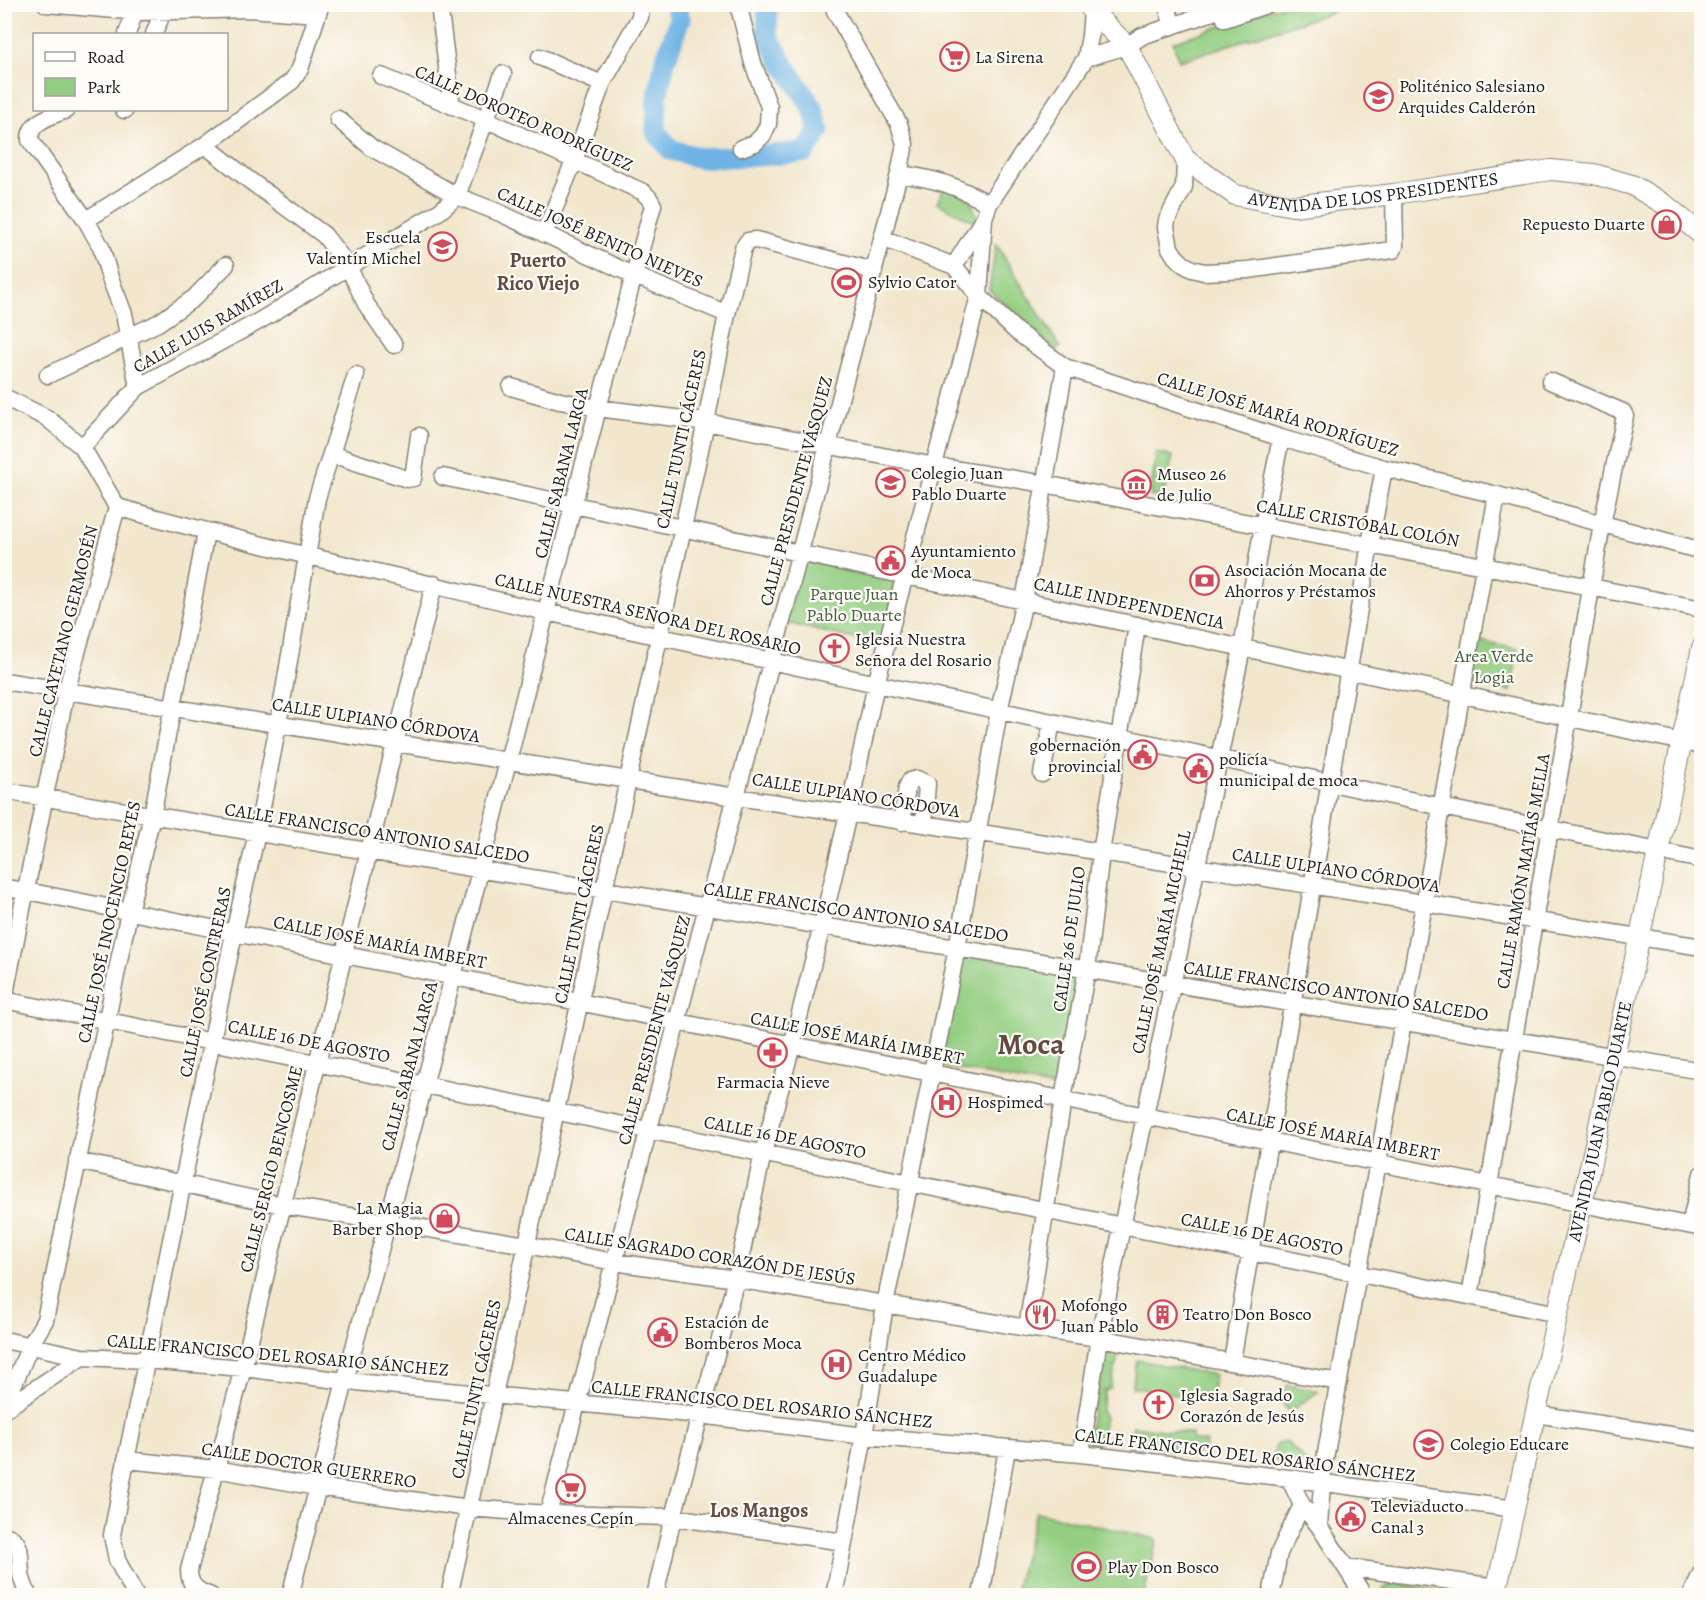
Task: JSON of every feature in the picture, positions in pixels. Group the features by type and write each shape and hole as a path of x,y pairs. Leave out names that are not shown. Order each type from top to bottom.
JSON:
{"main road":[{"name":"AVENIDA DE LOS PRESIDENTES","path":"1090,8 1127,46 1185,159 1235,195 1293,206 1394,194 1551,170 1594,174 1632,184 1664,204 1701,235"},
{"name":"AVENIDA JUAN PABLO DUARTE","path":"1496,1591 1582,1204 1701,648"}],"street":[{"path":"46,4 138,9 320,9 300,69 292,81 205,145 87,220"},
{"path":"439,4 452,105"},
{"path":"544,234 602,84 640,17 641,10 637,4"},
{"path":"738,4 753,63 769,106 768,124 763,135 755,143 741,148"},
{"name":"CALLE PRESIDENTE VÁSQUEZ","path":"548,1514 874,271 905,144 899,124 835,11 836,4"},
{"path":"1166,4 1173,26"},
{"path":"1127,46 1142,36 1173,26 1214,8 1236,4"},
{"path":"1086,58 1127,46 1142,45 1269,4"},
{"path":"154,33 164,8"},
{"path":"954,266 986,211 1086,58 1090,36 1090,8"},
{"path":"127,33 138,9"},
{"path":"540,57 602,84"},
{"path":"457,196 503,74"},
{"name":"CALLE DOROTEO RODRÍGUEZ","path":"381,76 485,119 643,192 649,198"},
{"path":"64,111 35,124 30,133 30,140 87,220 101,247 124,314 138,387"},
{"name":"CALLE JOSÉ BENITO NIEVES","path":"338,119 372,148 457,196 500,213 633,275 727,314"},
{"path":"205,145 324,235 348,266 366,304 394,345"},
{"path":"1185,159 1184,186 1166,223 1167,234 1170,248 1178,260 1204,273 1394,250 1394,194"},
{"path":"899,174 926,177 961,188 986,211"},
{"name":"CALLE LUIS RAMÍREZ","path":"82,447 138,387 261,320 440,211 457,196"},
{"name":"CALLE SABANA LARGA","path":"290,1596 453,977 652,205 649,198"},
{"path":"655,1596 673,1517 736,1279 763,1153 822,926 876,684 979,296 986,211"},
{"name":"CALLE JOSÉ MARÍA RODRÍGUEZ","path":"882,238 954,266 979,296 1017,332 1065,367 1281,438 1384,468 1497,495 1701,551"},
{"name":"CALLE TUNTI CÁCERES","path":"450,1596 743,248 748,242 756,240 874,271"},
{"path":"48,375 158,323 194,298 226,265"},
{"path":"834,1596 864,1436 885,1305 957,948 999,711 1024,600 1065,367"},
{"name":"CALLE JOSÉ CONTRERAS","path":"136,1596 117,1560 112,1535 182,1184 257,833 317,498 356,375"},
{"name":"CALLE RAMÓN MATÍAS MELLA","path":"1470,1296 1602,524 1625,414 1550,381"},
{"name":"CALLE CRISTÓBAL COLÓN","path":"512,387 560,401 706,422 934,466 1045,484 1370,544 1701,609"},
{"path":"4,397 47,417 82,447 117,507"},
{"path":"331,454 410,479 413,478 419,436"},
{"name":"CALLE JOSÉ MARÍA MICHELL","path":"1081,1454 1099,1338 1242,648 1281,438"},
{"path":"1232,1361 1384,468"},
{"name":"CALLE INDEPENDENCIA","path":"443,477 1701,746"},
{"path":"1319,1526 1323,1470 1497,495"},
{"name":"CALLE NUESTRA SEÑORA DEL ROSARIO","path":"117,507 308,557 434,584 546,612 1442,807 1701,860"},
{"name":"CALLE CAYETANO GERMOSÉN","path":"4,998 66,692 117,507"},
{"name":"CALLE JOSÉ INOCENCIO REYES","path":"4,1409 30,1346 45,1320 129,912 152,816 206,532"},
{"name":"CALLE SERGIO BENCOSME","path":"211,1596 193,1586 189,1579 189,1570 243,1368 434,584"},
{"name":"CALLE 26 DE JULIO","path":"1027,1328 1063,1099 1087,969 1101,853 1137,625"},
{"name":"CALLE ULPIANO CÓRDOVA","path":"4,681 1701,947"},
{"path":"1041,774 1052,722"},
{"path":"902,822 907,788 910,781 917,778 927,784 924,824"},
{"name":"CALLE FRANCISCO ANTONIO SALCEDO","path":"4,791 1701,1071"},
{"name":"CALLE JOSÉ MARÍA IMBERT","path":"4,888 1696,1226"},
{"name":"CALLE 16 DE AGOSTO","path":"4,998 1558,1314"},
{"name":"CALLE SAGRADO CORAZÓN DE JESÚS","path":"77,1161 282,1204 614,1262 736,1279 1099,1338 1339,1382"},
{"path":"1696,1226 1701,1174"},
{"name":"CALLE JOSÉ INOCENCIO REYES","path":"45,1320 51,1350 45,1382"},
{"name":"CALLE FRANCISCO DEL ROSARIO SÁNCHEZ","path":"4,1340 82,1357 243,1368 345,1381 700,1414 864,1436 1081,1454 1289,1478 1515,1509"},
{"path":"4,1409 82,1357"},
{"path":"1536,1414 1701,1440"},
{"path":"981,1596 1007,1449"},
{"name":"CALLE DOCTOR GUERRERO","path":"126,1460 216,1470 317,1487 469,1508 548,1514 673,1517 844,1542"},
{"path":"1289,1478 1302,1505 1319,1526 1364,1596"},
{"path":"1270,1596 1279,1553 1302,1505"},
{"path":"4,1535 11,1536 20,1548 21,1575 28,1596"},
{"path":"1345,1567 1496,1591"},
{"path":"1691,1596 1701,1571"}],"green space":[{"path":"1284,5 1354,5 1179,61 1173,42"},
{"path":"945,185 970,200 977,218 975,222 937,203"},
{"path":"996,244 1060,347 1056,350 989,290"},
{"path":"1156,453 1173,456 1163,498 1150,496"},
{"name":"Parque Juan Pablo Duarte","path":"802,558 897,579 881,645 786,623"},
{"name":"Area Verde Logia","path":"1476,641 1518,649 1511,691 1469,683"},
{"path":"962,955 1082,972 1061,1089 939,1066"},
{"path":"1103,1353 1118,1356 1110,1389 1105,1391 1101,1411 1105,1417 1100,1443 1087,1442"},
{"path":"1137,1360 1215,1375 1211,1395 1196,1393 1195,1398 1132,1387"},
{"path":"1287,1385 1319,1391 1290,1412 1283,1405"},
{"path":"1133,1426 1192,1434 1192,1440 1206,1442 1203,1453 1142,1446 1141,1450 1128,1448"},
{"path":"1286,1441 1307,1463 1273,1461 1276,1444"},
{"name":"Play Don Bosco","path":"1036,1512 1157,1539 1144,1595 1014,1595"},
{"path":"1395,1583 1468,1595 1382,1595 1384,1588"}],"waterway":[{"path":"675,4 680,19 665,61 657,98 656,132 671,150 701,158 805,152 819,131 813,108 781,60 767,34 768,4"}],"place":[{"name":"La Sirena","path":"954,57"},
{"name":"Politénico Salesiano Arquides Calderón","path":"1378,96"},
{"name":"Repuesto Duarte","path":"1666,224"},
{"name":"Escuela Valentín Michel","path":"442,247"},
{"name":"Sylvio Cator","path":"847,282"},
{"name":"Colegio Juan Pablo Duarte","path":"890,483"},
{"name":"Museo 26 de Julio","path":"1136,484"},
{"name":"Ayuntamiento de Moca","path":"890,561"},
{"name":"Asociación Mocana de Ahorros y Préstamos","path":"1204,580"},
{"name":"Iglesia Nuestra Señora del Rosario","path":"834,649"},
{"name":"gobernación provincial","path":"1142,755"},
{"name":"policía municipal de moca","path":"1198,769"},
{"name":"Farmacia Nieve","path":"773,1053"},
{"name":"Hospimed","path":"946,1102"},
{"name":"La Magia Barber Shop","path":"444,1218"},
{"name":"Teatro Don Bosco","path":"1162,1314"},
{"name":"Mofongo Juan Pablo","path":"1040,1315"},
{"name":"Estación de Bomberos Moca","path":"663,1332"},
{"name":"Centro Médico Guadalupe","path":"837,1365"},
{"name":"Iglesia Sagrado Corazón de Jesús","path":"1159,1405"},
{"name":"Colegio Educare","path":"1429,1444"},
{"name":"Almacenes Cepín","path":"571,1489"},
{"name":"Televiaducto Canal 3","path":"1350,1516"},
{"name":"Play Don Bosco","path":"1086,1567"}],"district":[{"name":"Puerto Rico Viejo","path":"538,272"},
{"name":"Moca","path":"1031,1044"},
{"name":"Los Mangos","path":"759,1510"}]}
